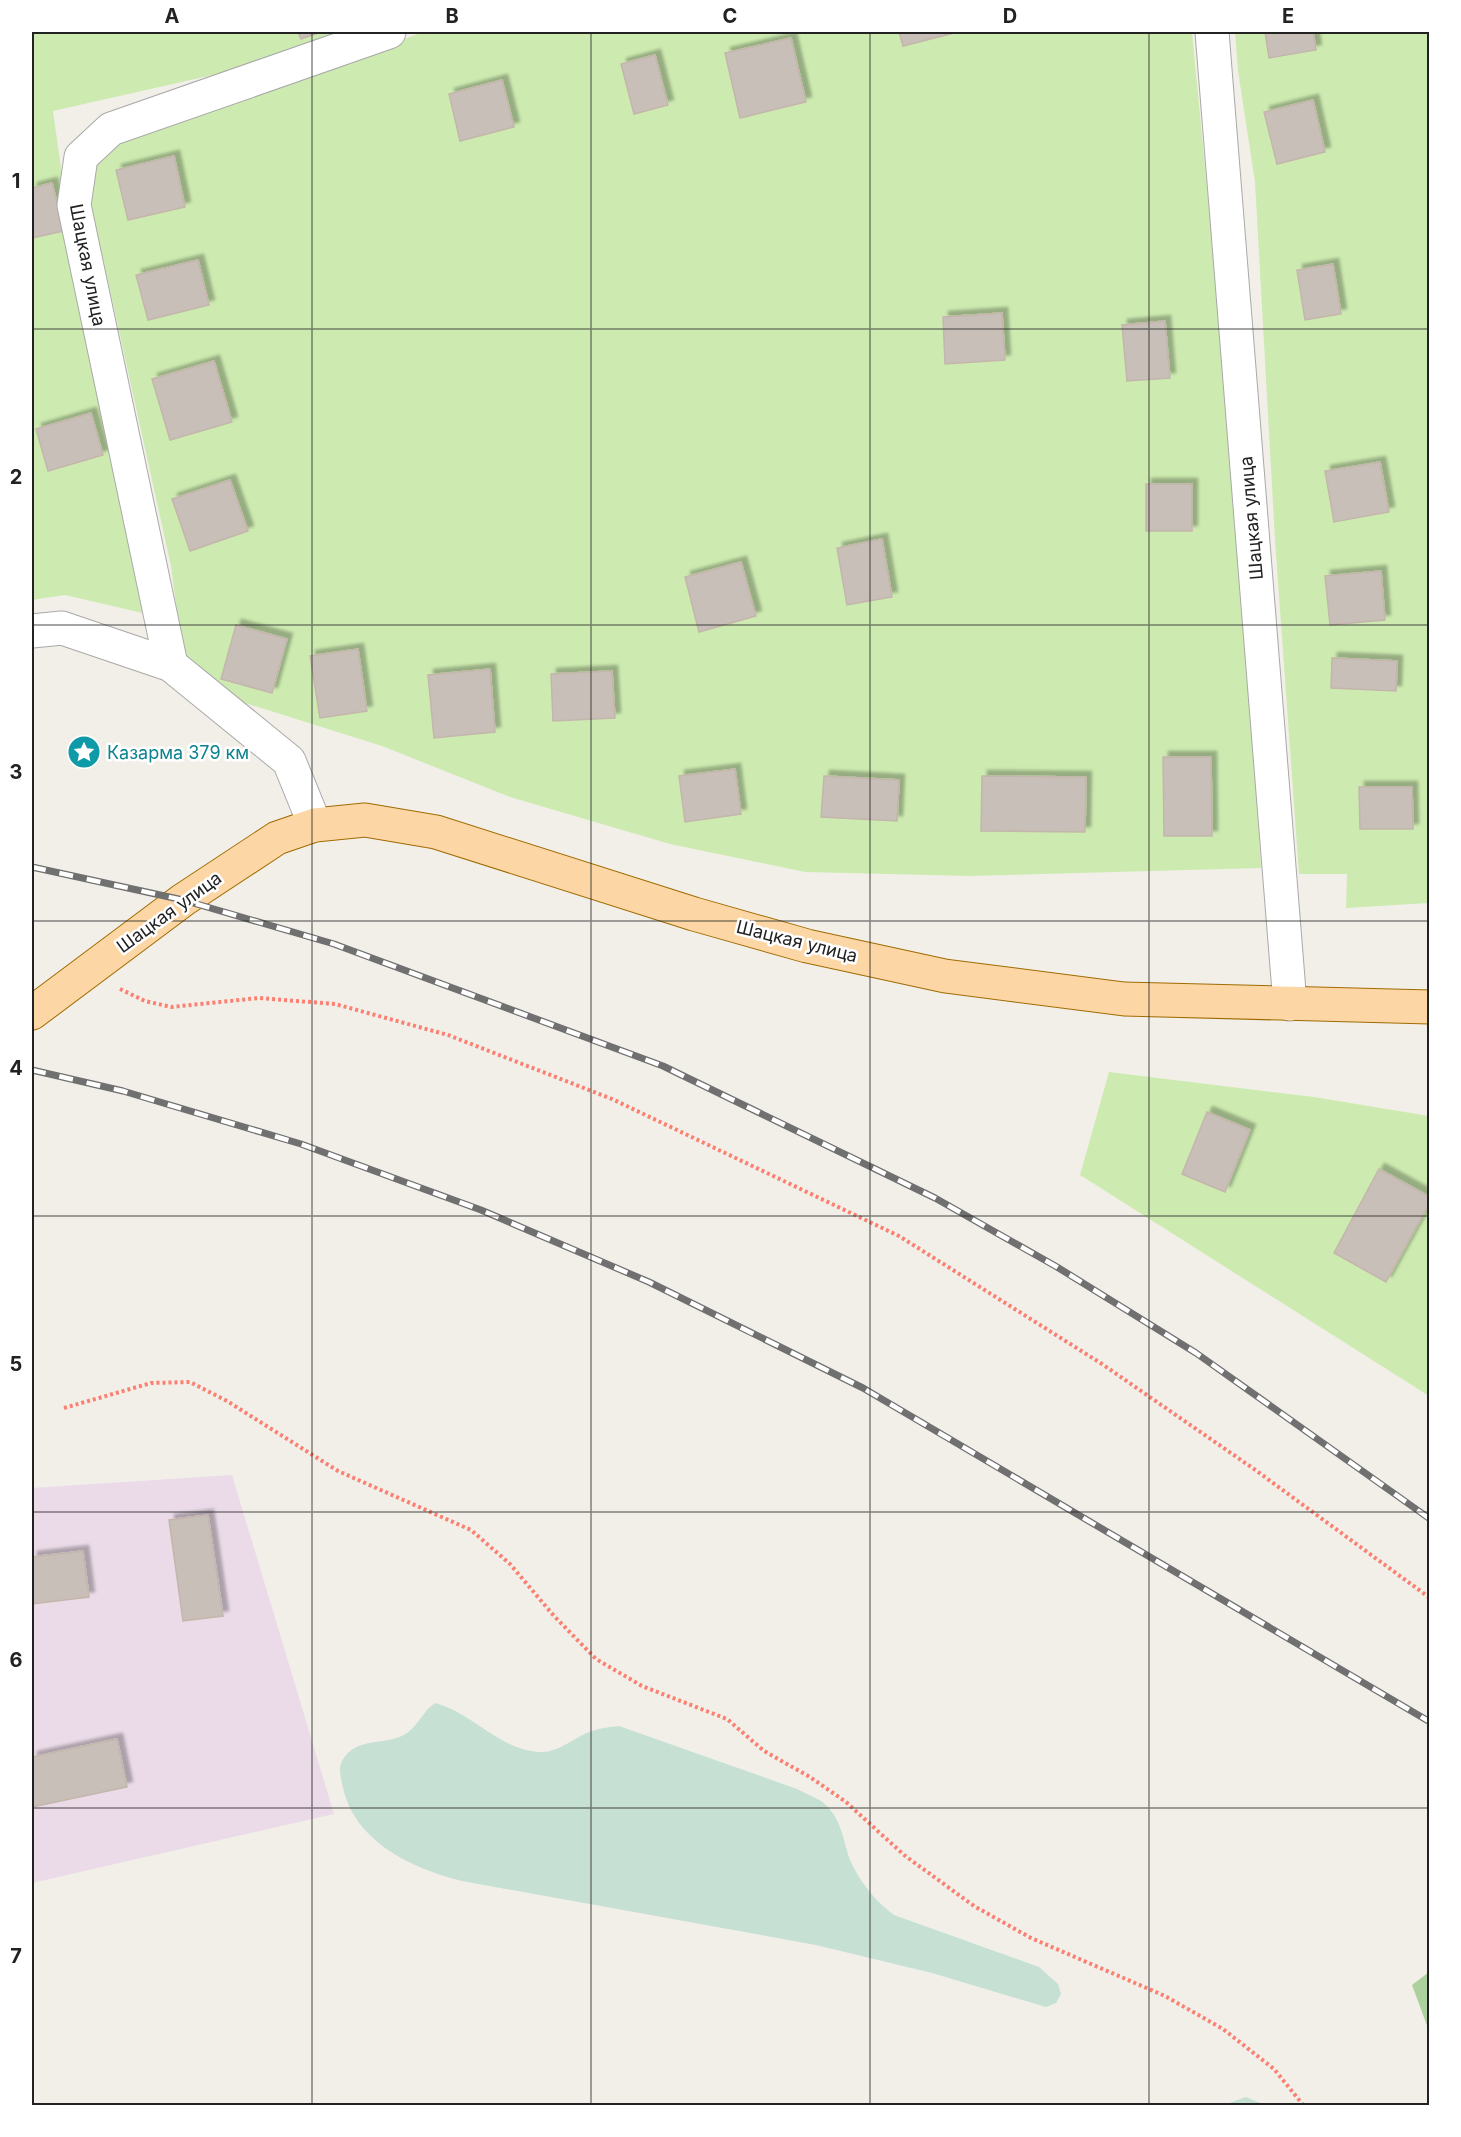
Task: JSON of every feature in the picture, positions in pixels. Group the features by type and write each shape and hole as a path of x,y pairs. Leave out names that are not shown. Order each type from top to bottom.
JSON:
{"main road":[{"name":"Шацкая улица","path":"32,1013 183,900 277,838 315,825 365,820 436,832 682,910 807,946 945,976 1124,999 1430,1007"}],"street":[{"name":"Шацкая улица","path":"171,665 74,205 81,157 111,129 389,32"},
{"name":"Шацкая улица","path":"1212,32 1290,1004"},
{"path":"32,630 62,628 171,665 289,761 315,825"}],"path":[{"path":"95,967 122,989 145,1001 163,1005 259,998 335,1004 448,1035 612,1099 899,1236 1093,1358 1254,1469 1430,1598"},
{"path":"64,1408 151,1383 189,1382 227,1401 338,1471 471,1530 510,1564 554,1616 596,1659 642,1686 728,1719 764,1751 810,1777 846,1802 904,1855 974,1906 1031,1938 1165,1996 1223,2029 1274,2069 1304,2106"}],"shaded area":[{"path":"232,1475 334,1814 32,1883 32,1488"}],"green space":[{"path":"32,32 355,32 226,72 53,111 74,261 151,615 65,595 32,600"},
{"path":"424,32 1192,32 1241,540 1261,868 970,876 805,872 670,844 510,797 382,746 210,692 183,657 171,566 88,200 89,162 109,141"},
{"path":"1235,32 1429,32 1429,903 1346,908 1347,874 1299,874 1275,540 1255,182 1238,71"},
{"path":"1109,1072 1314,1097 1429,1116 1429,1396 1080,1175"},
{"path":"435,1703 449,1708 499,1738 525,1750 547,1752 592,1731 619,1726 797,1789 820,1800 831,1811 839,1824 850,1860 858,1876 887,1910 894,1915 1039,1967 1058,1984 1061,1994 1056,2003 1046,2007 932,1973 816,1945 462,1881 406,1861 373,1838 360,1824 343,1788 340,1767 348,1753 355,1748 363,1744 390,1740 407,1733"},
{"path":"1429,1972 1429,2031 1412,1985"},
{"path":"1246,2097 1265,2105 1227,2105 1227,2104"}],"building":[{"path":"298,32 321,32 301,39"},
{"path":"899,32 958,32 903,46"},
{"path":"1265,32 1313,32 1316,50 1269,58"},
{"path":"791,38 806,102 740,118 725,53"},
{"path":"655,55 668,105 634,114 621,64"},
{"path":"502,80 514,127 460,141 449,94"},
{"path":"1313,100 1325,152 1277,164 1264,112"},
{"path":"174,156 185,207 128,220 116,170"},
{"path":"52,183 64,231 32,238 32,188"},
{"path":"198,260 209,305 148,320 136,275"},
{"path":"1333,264 1341,314 1305,320 1297,270"},
{"path":"1002,313 1005,360 945,364 943,317"},
{"path":"1165,321 1170,378 1127,381 1122,325"},
{"path":"214,361 232,422 170,440 152,379"},
{"path":"91,413 103,455 48,471 36,429"},
{"path":"1380,462 1389,512 1334,522 1325,471"},
{"path":"230,480 248,531 190,551 172,499"},
{"path":"1146,484 1192,484 1192,531 1146,531"},
{"path":"882,539 892,597 847,605 837,548"},
{"path":"741,562 756,616 699,632 685,577"},
{"path":"1381,571 1385,620 1330,625 1325,576"},
{"path":"236,625 287,639 272,693 221,679"},
{"path":"358,649 367,711 320,718 310,656"},
{"path":"1332,658 1397,661 1396,691 1331,688"},
{"path":"490,669 495,732 434,738 428,675"},
{"path":"612,671 615,718 553,721 551,674"},
{"path":"1163,757 1211,757 1212,836 1164,836"},
{"path":"735,769 741,814 685,822 679,776"},
{"path":"824,776 899,780 897,821 821,817"},
{"path":"982,776 1086,777 1085,832 981,831"},
{"path":"1359,787 1412,787 1413,829 1360,829"},
{"path":"1207,1112 1250,1130 1225,1192 1182,1174"},
{"path":"1379,1169 1430,1197 1430,1202 1386,1282 1334,1253"},
{"path":"208,1515 223,1616 183,1621 169,1520"},
{"path":"83,1551 89,1597 32,1604 32,1557"},
{"path":"117,1739 127,1787 32,1807 32,1757"}],"railway":[{"path":"32,867 183,900 334,944 663,1066 935,1198 1057,1267 1196,1353 1430,1519"},
{"path":"32,1070 123,1091 301,1144 481,1210 649,1282 863,1388 1430,1722"}],"place":[{"name":"Казарма 379 км","path":"84,752"}]}
